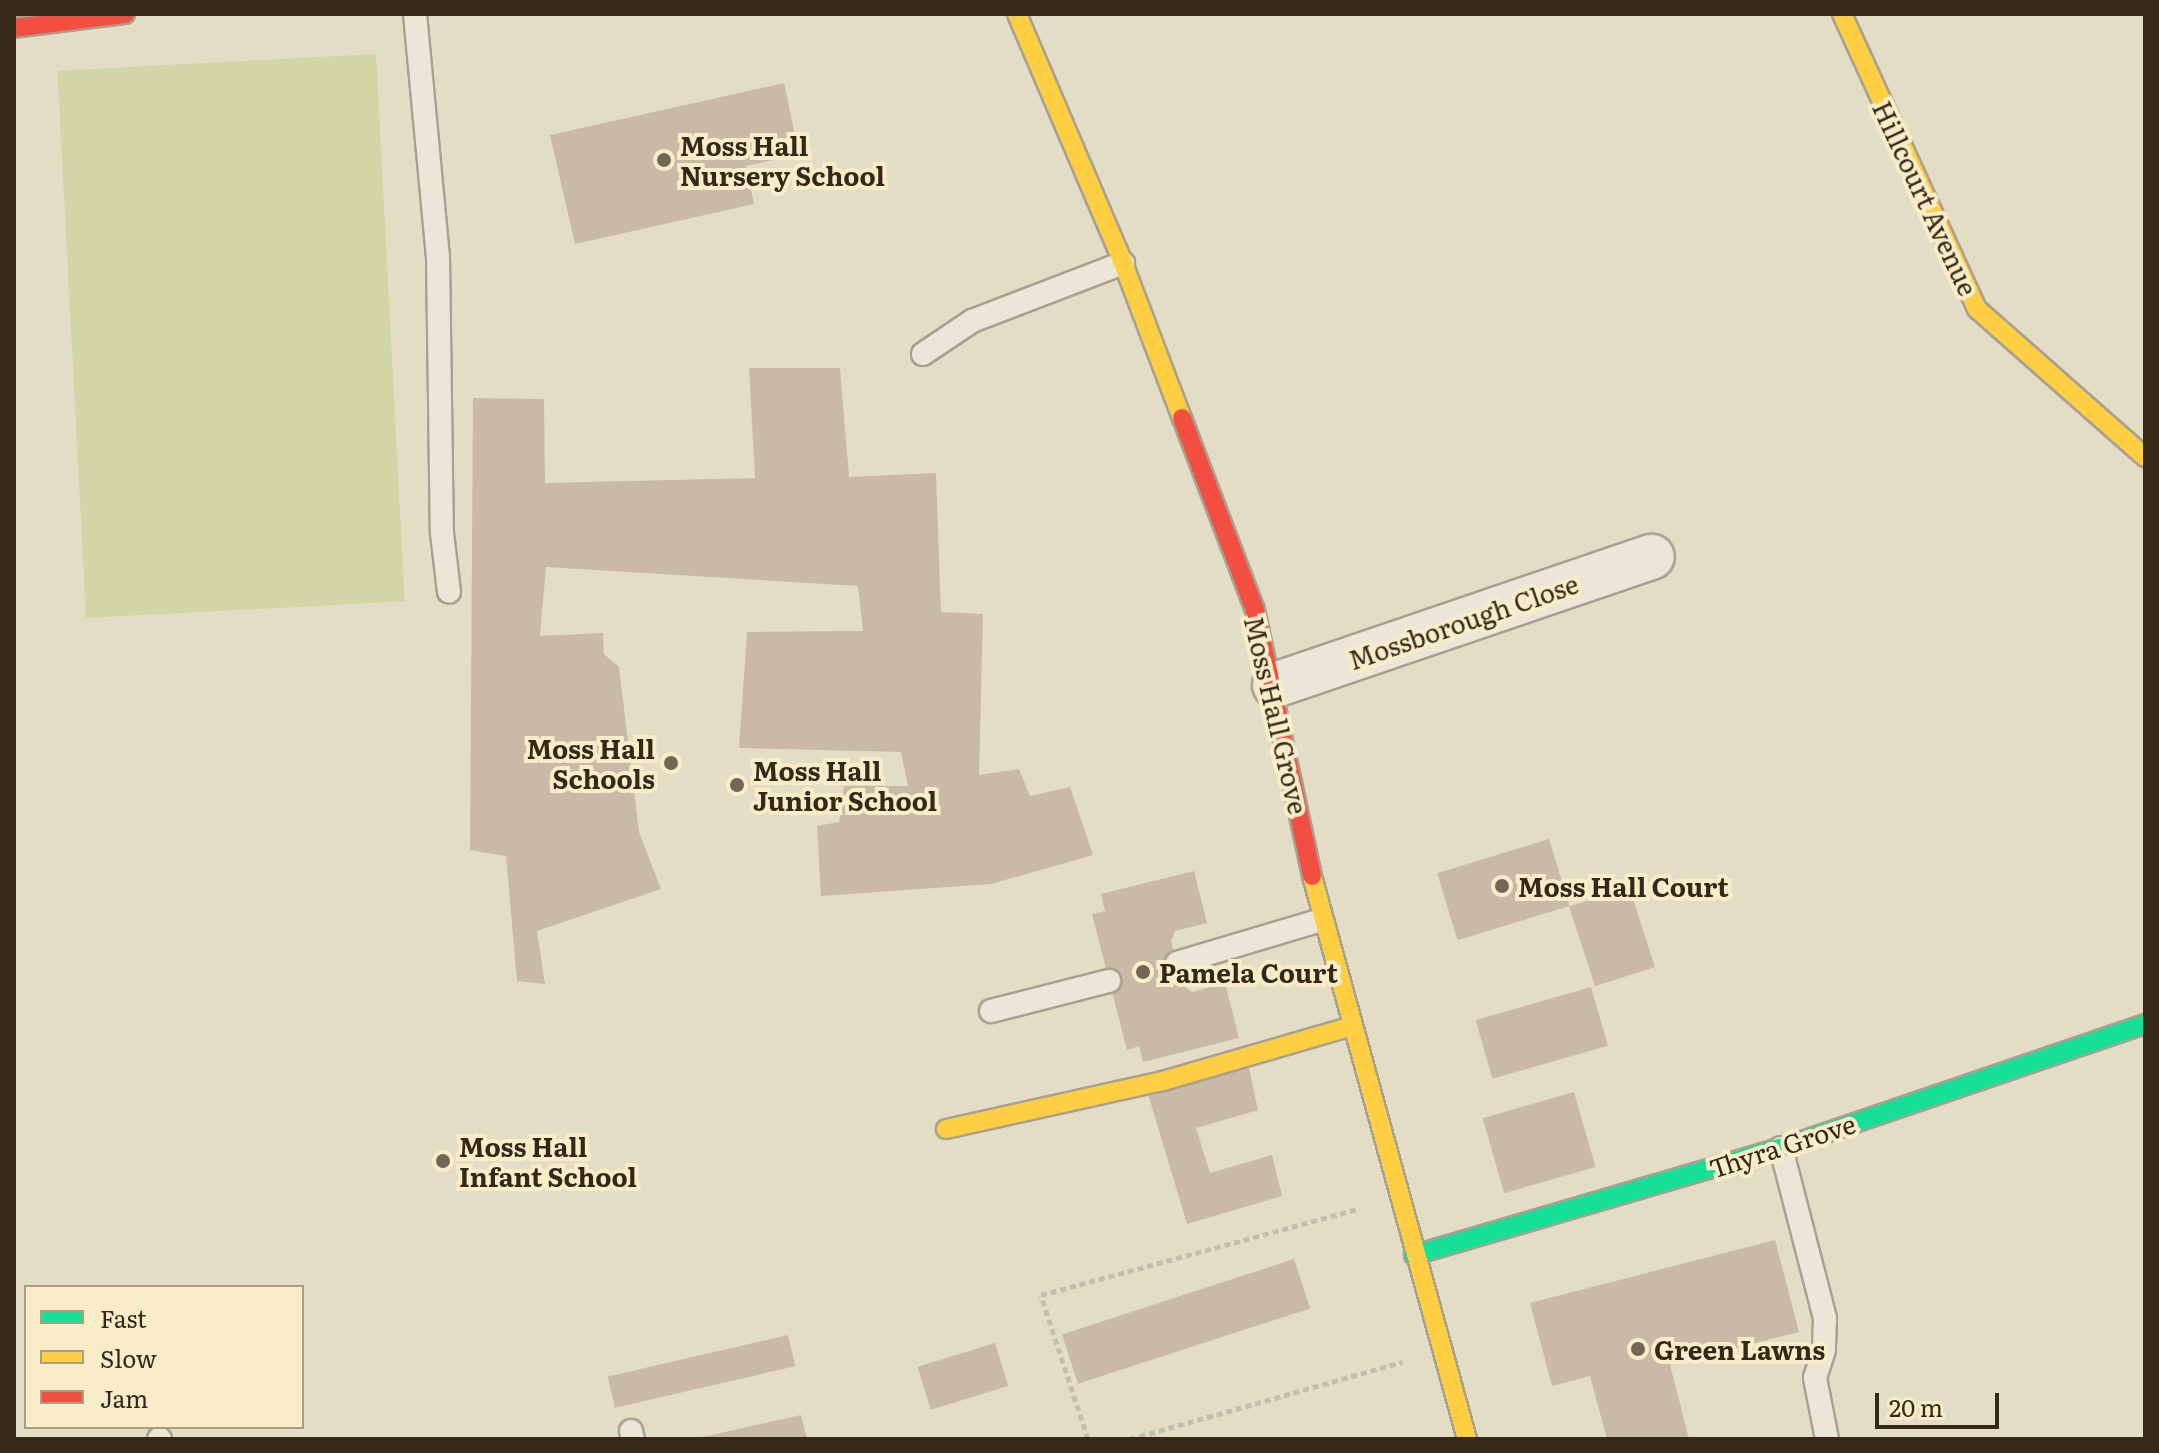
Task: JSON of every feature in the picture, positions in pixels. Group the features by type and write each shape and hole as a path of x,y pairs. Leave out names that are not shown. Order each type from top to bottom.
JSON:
{"street":[{"path":"14,28 125,14"},
{"name":"Moss Hall Grove","path":"1017,14 1123,263 1255,610 1275,685 1321,920 1467,1439"},
{"name":"Hillcourt Avenue","path":"1842,14 1977,309 2145,457"},
{"name":"Mossborough Close","path":"1275,685 1652,557"},
{"name":"Thyra Grove","path":"1414,1255 1781,1148 2145,1024"},
{"path":"946,1129 1163,1081 1349,1027"}],"lane":[{"path":"415,14 438,257 442,533 449,592"},
{"path":"923,354 972,321 1123,263"},
{"path":"1177,963 1321,920"},
{"path":"991,1011 1109,981"},
{"path":"1781,1148 1825,1318 1824,1350 1815,1378 1827,1439"}],"path":[{"path":"1088,1439 1041,1295 1398,1198"},
{"path":"1130,1439 1442,1351"}],"green space":[{"path":"376,54 405,601 86,618 57,71"}],"building":[{"name":"Moss Hall Nursery School","path":"784,83 799,154 746,166 754,204 575,244 550,135"},
{"path":"749,368 840,368 849,477 936,473 941,612 983,614 979,775 1019,769 1030,796 1070,787 1093,855 991,884 821,896 817,826 839,822 844,786 908,786 901,752 739,748 747,632 863,631 858,586 546,567 540,636 603,633 604,654 619,667 639,832 661,889 537,931 545,984 517,981 506,856 470,850 473,398 544,399 545,483 755,478"},
{"name":"Moss Hall Court","path":"1549,839 1569,906 1458,940 1437,873"},
{"name":"Pamela Court","path":"1194,871 1207,923 1175,931 1171,941 1182,984 1192,992 1225,983 1239,1038 1143,1062 1139,1046 1127,1050 1092,914 1105,911 1101,894"},
{"name":"Moss Hall Court","path":"1629,887 1655,967 1595,986 1569,906"},
{"path":"1591,987 1608,1046 1492,1079 1476,1020"},
{"path":"1249,1068 1258,1110 1196,1128 1210,1173 1272,1155 1282,1196 1187,1224 1148,1094"},
{"path":"1574,1092 1595,1167 1504,1193 1483,1118"},
{"name":"Green Lawns","path":"1775,1240 1799,1332 1670,1365 1689,1439 1607,1439 1590,1376 1552,1386 1530,1303"},
{"path":"1294,1259 1310,1308 1078,1384 1062,1334"},
{"path":"788,1335 795,1366 615,1408 608,1377"},
{"path":"995,1343 1008,1386 931,1410 918,1367"},
{"path":"801,1415 807,1439 698,1439 698,1438"}],"traffic: fast":[{"path":"1414,1255 1781,1148 2145,1024"}],"traffic: slow":[{"path":"1017,14 1123,263 1182,418"},
{"path":"1842,14 1977,309 2145,457"},
{"path":"1312,876 1467,1439"},
{"path":"946,1129 1163,1081 1349,1027"}],"traffic: jam":[{"path":"14,28 125,14"},
{"path":"1182,418 1255,610 1312,876"}],"place":[{"name":"Moss Hall Nursery School","path":"664,160"},
{"name":"Moss Hall Schools","path":"671,763"},
{"name":"Moss Hall Junior School","path":"737,785"},
{"name":"Moss Hall Court","path":"1502,886"},
{"name":"Pamela Court","path":"1143,972"},
{"name":"Moss Hall Infant School","path":"443,1161"},
{"name":"Green Lawns","path":"1638,1349"}]}
